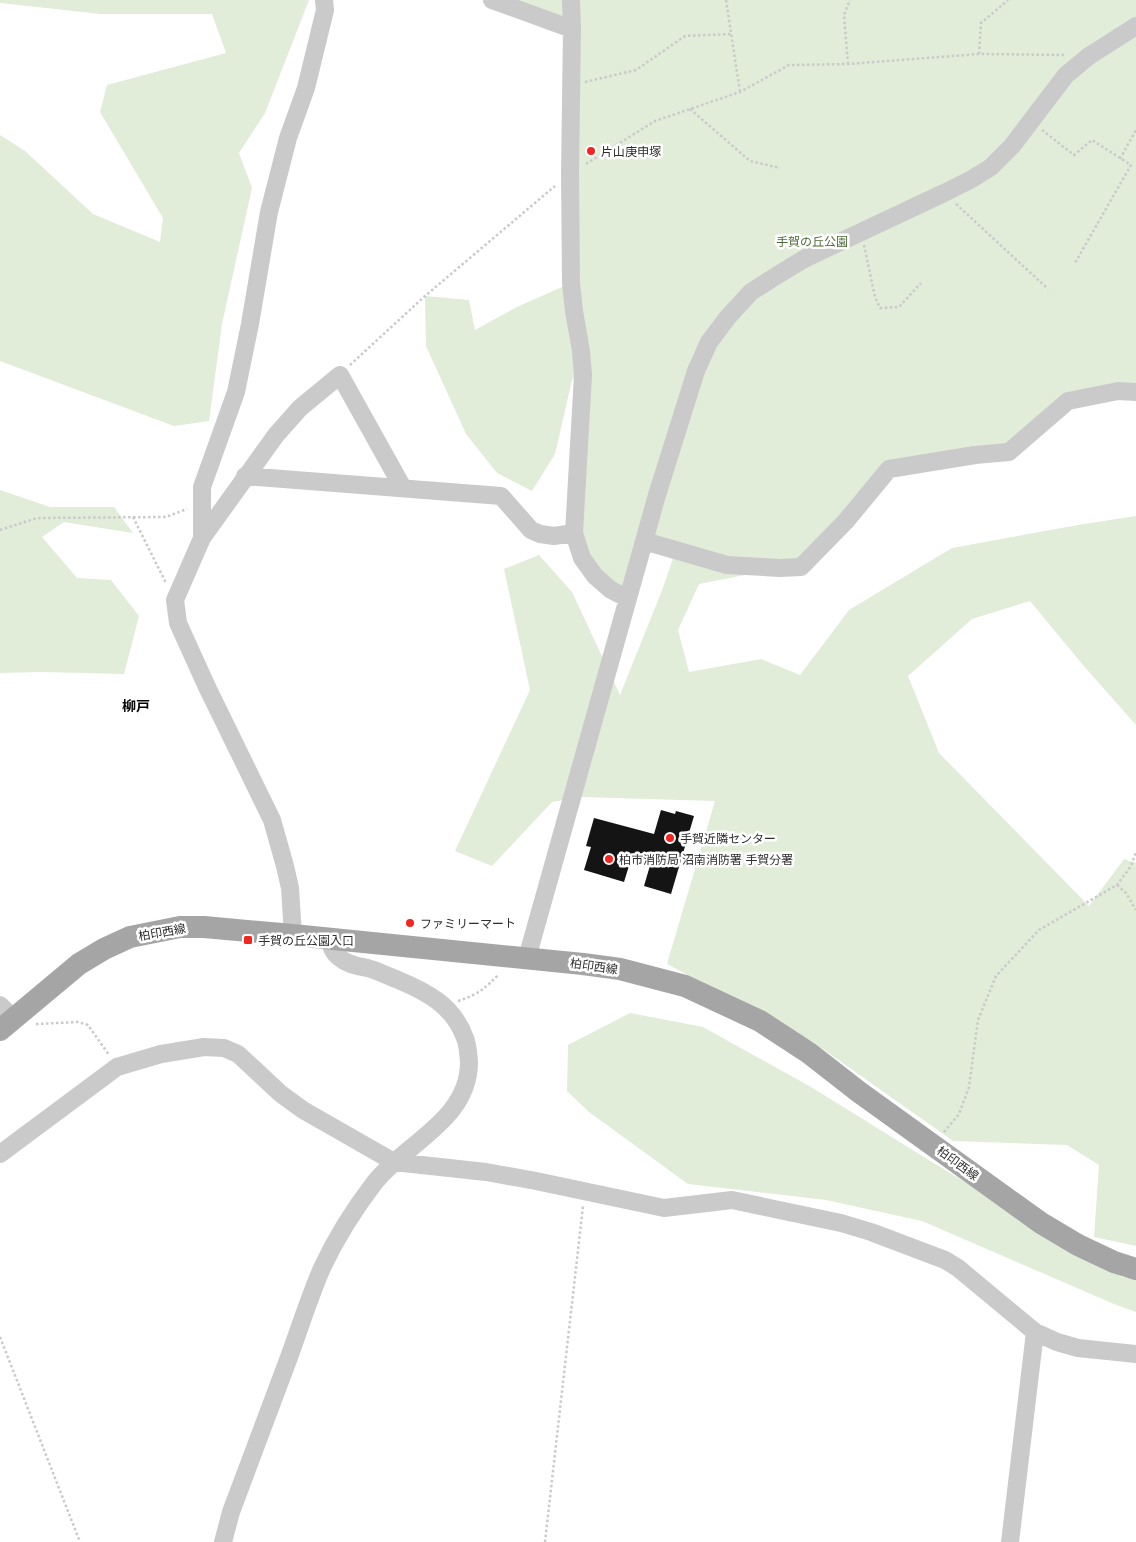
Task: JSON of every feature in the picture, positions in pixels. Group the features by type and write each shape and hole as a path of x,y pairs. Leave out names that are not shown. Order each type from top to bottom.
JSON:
{"main road":[{"name":"柏印西線","path":"12,1019 79,964 104,949 130,937 180,927 204,927 293,935 620,969 685,986 760,1021 809,1053 859,1092 1041,1222 1078,1245 1114,1262 1136,1269"}],"street":[{"path":"202,538 202,487 236,392 250,324 269,212 288,138 306,88 325,10 324,0"},
{"path":"492,0 572,29"},
{"path":"571,0 571,283 583,375 574,532 582,558 595,576 611,590 628,598"},
{"path":"520,958 683,409 696,371 709,342 728,317 751,292 804,259 944,193 991,167 1012,146 1066,75 1089,56 1136,26"},
{"path":"293,935 290,888 286,866 272,820 178,623 175,600 202,538 245,476 276,435 300,408 340,375 403,488"},
{"path":"644,541 727,565 801,568 846,522 889,469 975,455 1008,452 1068,401 1118,391 1136,392"},
{"path":"245,476 501,496 530,530 554,536 574,532"},
{"path":"223,1542 231,1512 322,1268 352,1214 376,1180 452,1111 464,1092 469,1070 465,1038 456,1021 444,1005 423,991 373,970 350,964 340,959 333,952 329,939"},
{"path":"0,1154 117,1067 161,1054 204,1047 224,1048 238,1054 280,1094 394,1162 486,1172 664,1208 732,1200 841,1223 946,1260 1035,1332 1057,1342 1078,1348 1136,1354"},
{"path":"1010,1542 1035,1332"}],"path":[{"path":"726,0 740,92"},
{"path":"848,64 844,15 850,0"},
{"path":"979,54 981,23 1008,0"},
{"path":"571,84 636,70 684,36 731,34"},
{"path":"340,375 425,296 570,174 655,121 740,92 789,66 848,64 979,54 1089,56"},
{"path":"690,109 750,161 780,168"},
{"path":"1031,121 1074,155 1092,140 1131,165 1075,263"},
{"path":"1120,159 1136,130"},
{"path":"944,193 1048,289"},
{"path":"862,232 874,297 880,308 899,307 922,283"},
{"path":"0,530 37,518 166,517 202,503"},
{"path":"133,517 175,600"},
{"path":"932,1144 959,1114 969,1087 978,1020 996,976 1039,930 1117,885 1130,866 1136,852"},
{"path":"1117,885 1126,893 1136,910"},
{"path":"444,1005 470,997 481,991 520,958"},
{"path":"12,1019 78,1022 88,1025 117,1067"},
{"path":"545,1542 585,1191"},
{"path":"0,1337 80,1542"}],"green space":[{"path":"0,0 309,0 265,113 239,153 252,188 222,324 209,421 174,426 0,361 0,135 25,151 93,214 160,242 163,218 100,112 107,85 226,53 212,14 101,14 0,3"},
{"name":"手賀の丘公園","path":"492,0 1136,0 1136,392 1082,398 1009,452 889,469 801,567 780,568 699,584 678,630 689,672 761,659 800,675 849,610 952,548 1136,516 1136,725 1030,601 972,619 908,676 939,753 1089,906 1124,859 1136,863 1136,1246 1094,1237 1099,1165 1067,1145 953,1141 813,1042 667,964 715,801 582,797 552,802 492,866 455,851 530,690 504,569 539,555 572,592 620,695 676,550 644,541 627,598 582,558 582,370 572,380 555,454 532,491 497,473 466,434 426,346 425,296 469,300 475,330 517,307 571,283 572,29"},
{"path":"0,490 50,507 114,507 133,533 64,522 42,537 77,578 111,580 139,616 124,674 0,673"},
{"path":"630,1013 703,1027 811,1087 1122,1277 1136,1279 1136,1312 922,1221 826,1200 688,1184 589,1112 567,1091 568,1045"}],"building":[{"path":"661,810 675,814 676,811 694,816 671,894 644,886 651,862 632,856 624,882 584,870 591,847 586,846 594,818 654,834"}],"place":[{"name":"片山庚申塚","path":"591,151"},
{"name":"手賀近隣センター","path":"670,838"},
{"name":"柏市消防局 沼南消防署 手賀分署","path":"609,859"},
{"name":"ファミリーマート","path":"410,923"},
{"name":"手賀の丘公園入口","path":"248,940"}],"district":[{"name":"柳戸","path":"136,705"}]}
